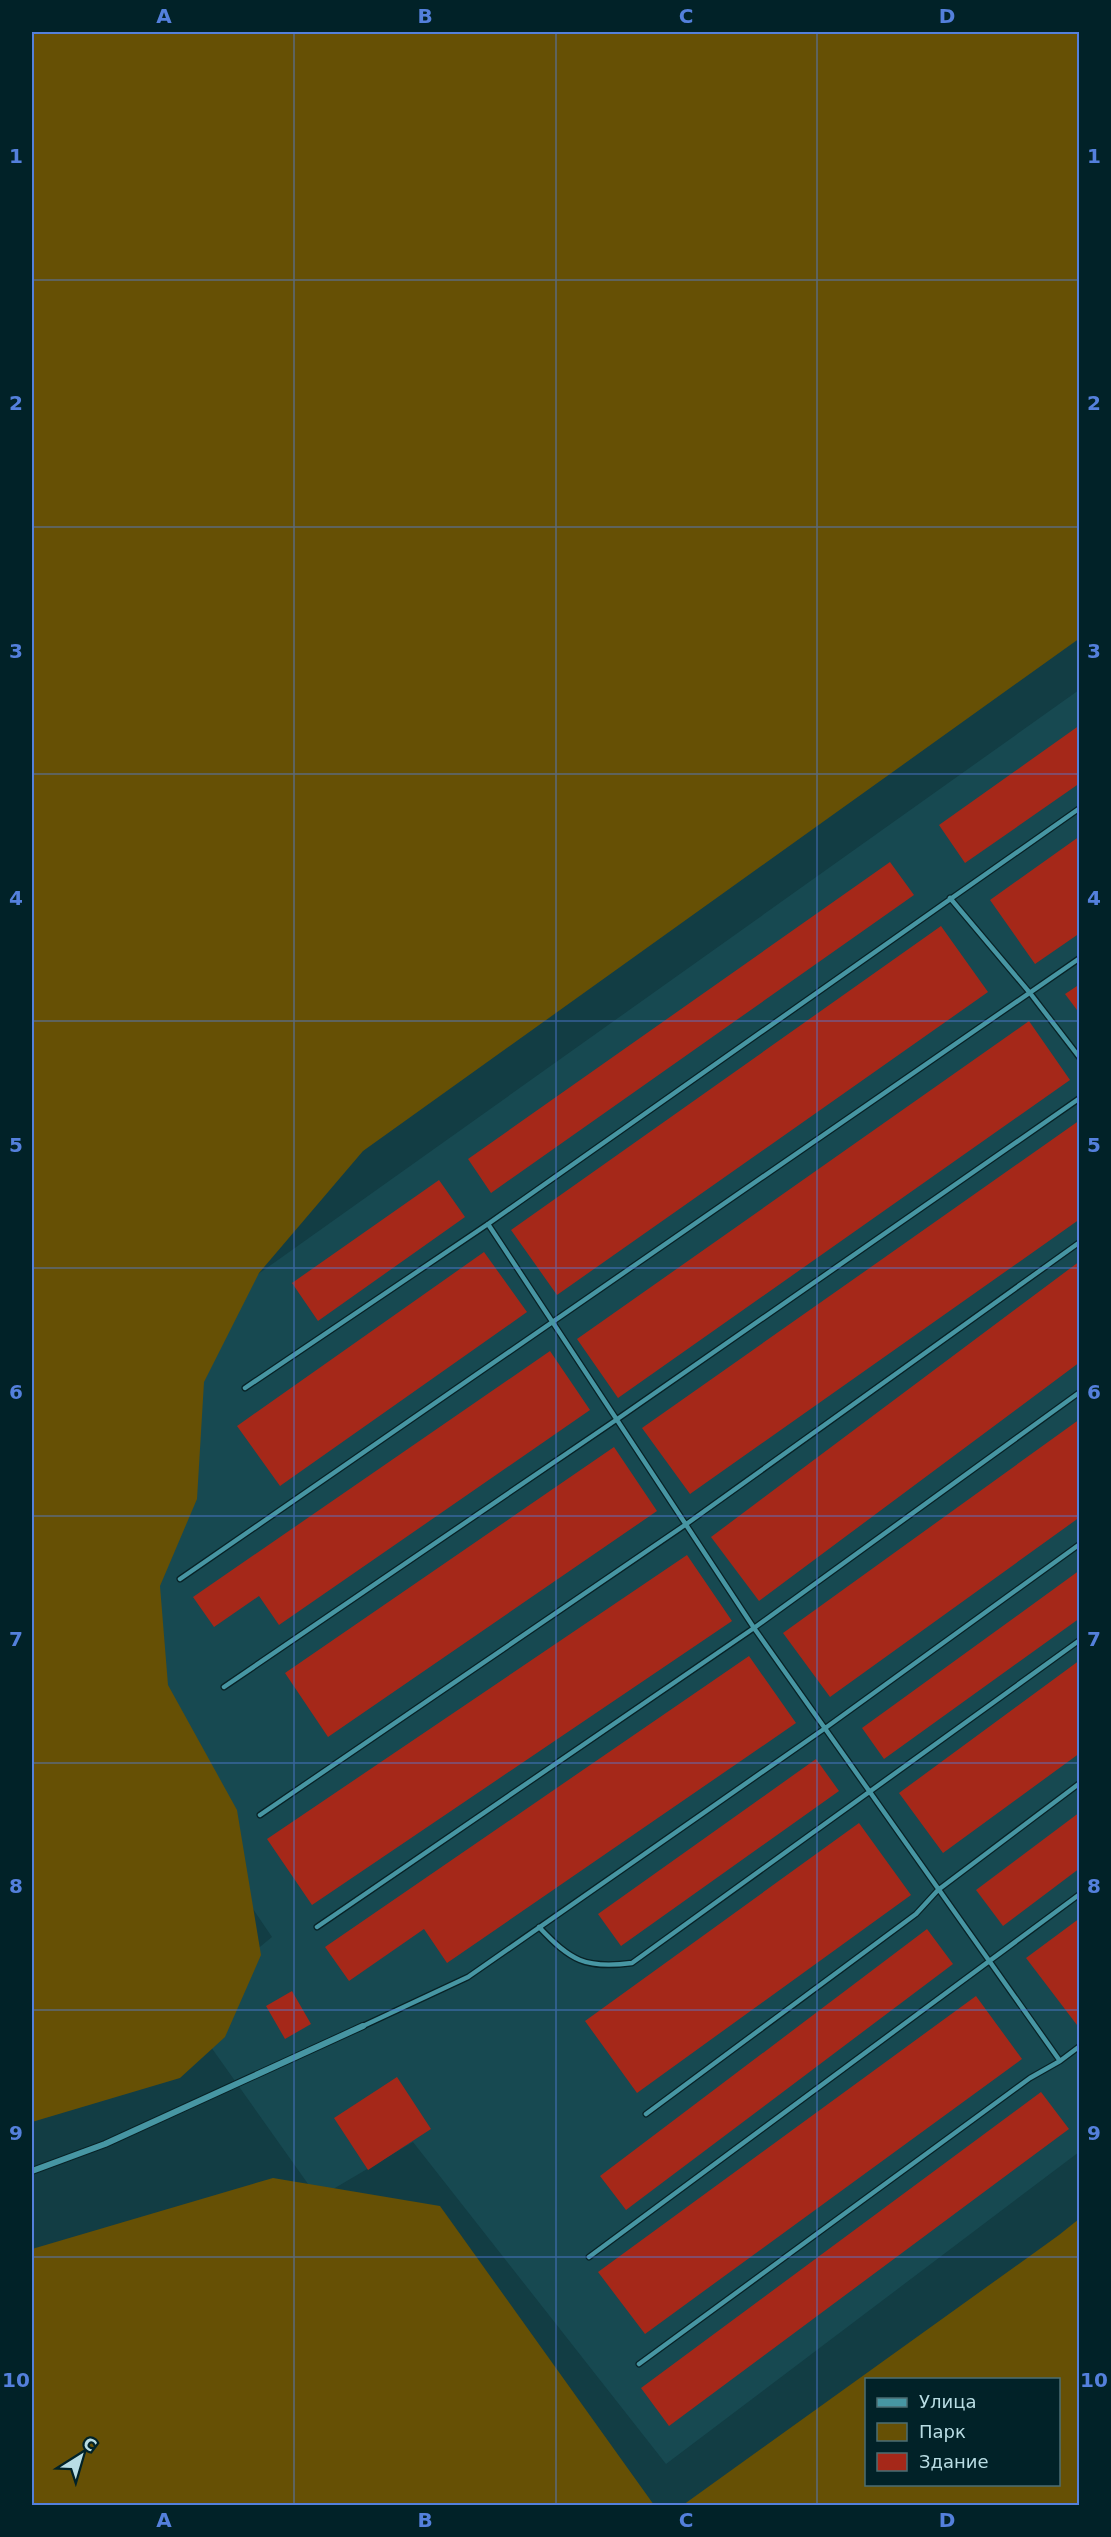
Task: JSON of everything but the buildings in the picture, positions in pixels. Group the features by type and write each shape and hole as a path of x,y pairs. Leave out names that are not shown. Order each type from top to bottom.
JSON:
{"street":[{"path":"32,2171 105,2144 363,2026"}],"lane":[{"path":"245,1388 488,1224 1080,808"},
{"path":"950,898 1030,993 1080,1058"},
{"path":"180,1579 1080,958"},
{"path":"224,1687 616,1420 1080,1098"},
{"path":"488,1224 754,1628 1060,2061"},
{"path":"260,1815 685,1525 1080,1242"},
{"path":"317,1927 754,1628 1080,1392"},
{"path":"363,2026 468,1977 824,1729 1080,1544"},
{"path":"539,1928 558,1947 582,1962 604,1966 632,1963 1080,1640"},
{"path":"646,2114 915,1914 938,1890 1080,1783"},
{"path":"589,2257 1080,1894"},
{"path":"639,2364 1030,2078 1060,2061 1080,2046"}],"shaded area":[{"path":"1079,690 1079,2152 666,2464 413,2142 318,2198 184,2009 272,1937 32,1582 32,1435"}],"green space":[{"path":"32,32 1079,32 1080,638 363,1151 259,1273 204,1382 197,1499 160,1586 168,1685 237,1810 261,1955 225,2037 180,2078 32,2122"},
{"path":"273,2178 440,2206 654,2505 32,2505 32,2249"},
{"path":"1079,2219 1079,2505 683,2505 1059,2235"}]}
